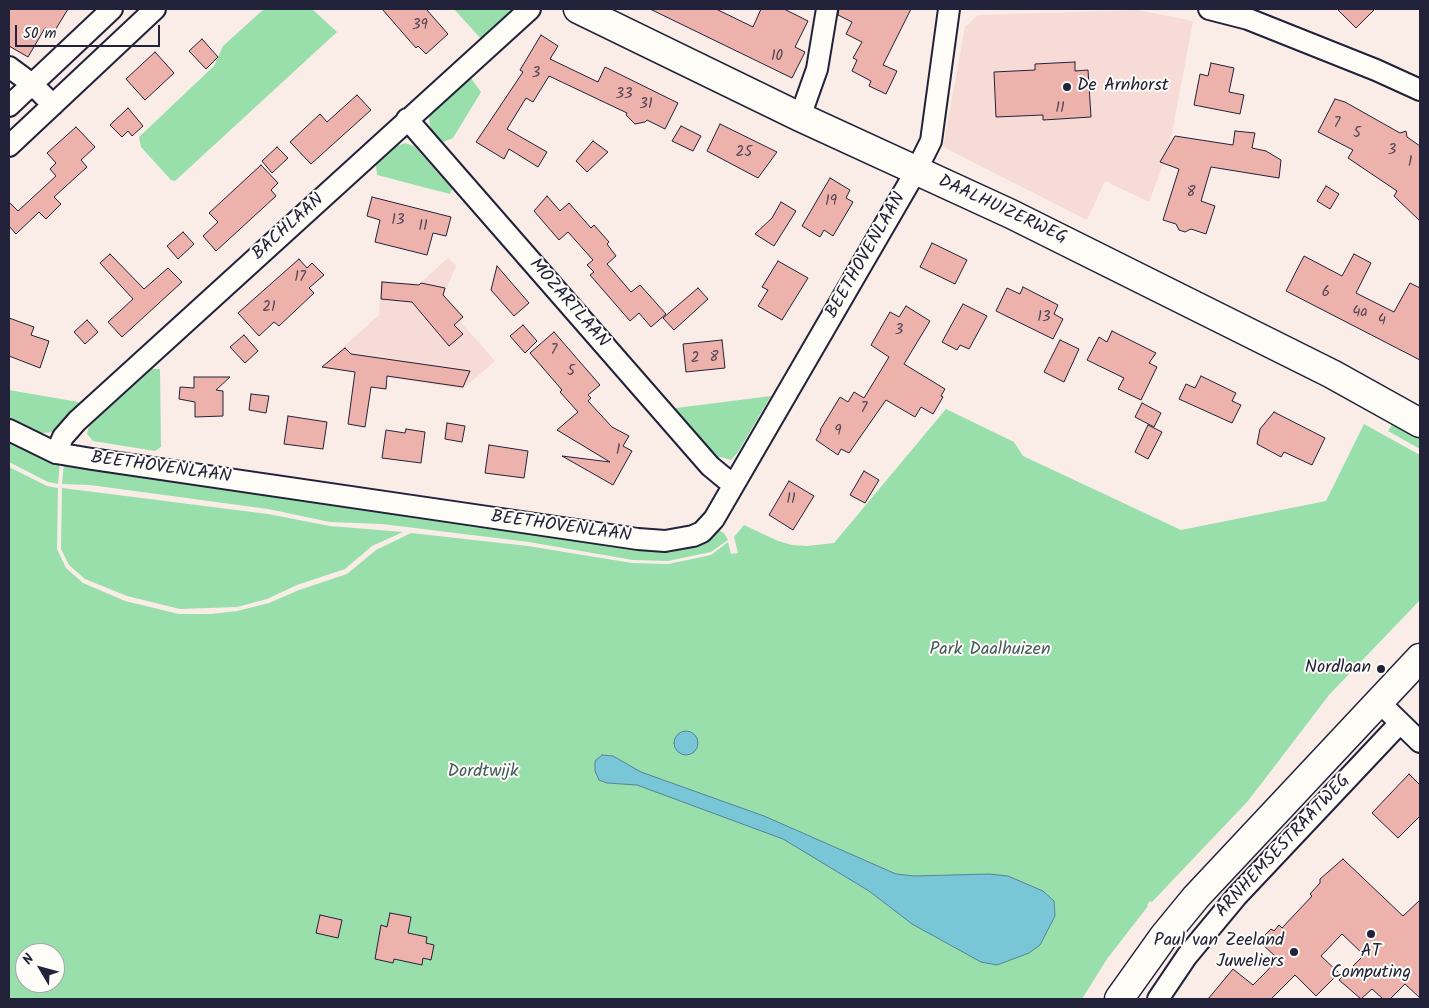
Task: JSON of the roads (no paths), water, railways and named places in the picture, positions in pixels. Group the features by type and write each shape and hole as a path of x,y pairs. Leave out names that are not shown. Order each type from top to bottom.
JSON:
{"main road":[{"name":"DAALHUIZERWEG","path":"578,9 800,117 1011,214 1332,374 1420,423"},
{"name":"ARNHEMSESTRAATWEG","path":"1119,999 1164,936 1196,897 1420,658"}],"street":[{"path":"9,106 112,9"},
{"path":"9,146 155,9"},
{"name":"BACHLAAN","path":"56,453 63,436 77,421 530,9"},
{"path":"800,117 817,69 827,9"},
{"name":"BEETHOVENLAAN","path":"9,430 56,453 656,540 680,539 702,532 714,520 916,171 931,141 949,9"},
{"path":"1209,9 1248,19 1376,70 1420,90"},
{"path":"9,67 32,84 53,105"},
{"name":"MOZARTLAAN","path":"407,119 710,466 733,485"},
{"path":"1380,702 1420,742"},
{"name":"ARNHEMSESTRAATWEG","path":"1158,999 1188,956 1236,897 1400,723"}],"water":[{"path":"686,731 695,734 698,743 695,752 686,755 677,752 674,743 677,734"},
{"path":"602,755 613,756 641,772 764,816 896,874 914,876 989,874 1008,876 1043,891 1054,901 1055,916 1040,945 1029,953 997,965 981,962 912,924 869,891 783,839 637,785 607,783 599,780 595,771 595,761"}],"place":[{"name":"De Arnhorst","path":"1067,87"},
{"name":"Nordlaan","path":"1381,669"},
{"name":"AT Computing","path":"1371,934"},
{"name":"Paul van Zeeland Juweliers","path":"1294,952"}],"park label":[{"name":"Park Daalhuizen","path":"990,651"},
{"name":"Dordtwijk","path":"483,773"}]}
